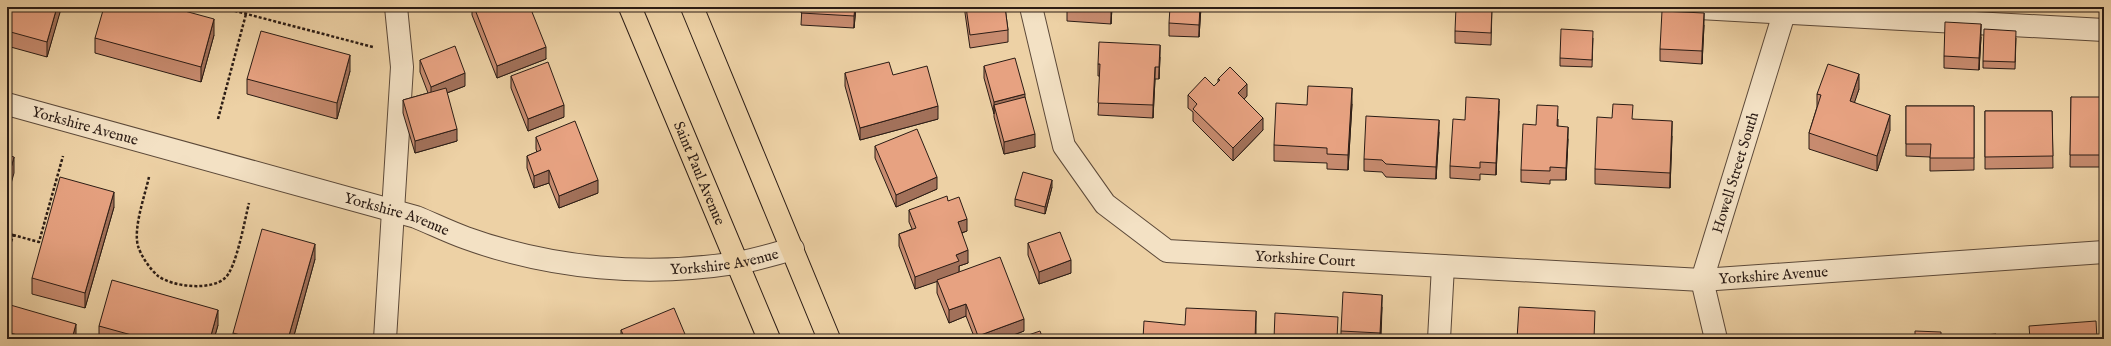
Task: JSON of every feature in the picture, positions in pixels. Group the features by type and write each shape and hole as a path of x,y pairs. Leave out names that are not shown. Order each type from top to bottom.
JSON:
{"main road":[{"name":"Saint Paul Avenue","path":"630,7 769,339"},
{"path":"692,7 830,339"}],"street":[{"path":"385,339 402,67 396,7"},
{"name":"Yorkshire Court","path":"1031,7 1064,146 1105,204 1167,251 1443,266"},
{"path":"1681,7 1785,10 2104,30"},
{"name":"Howell Street South","path":"1702,280 1785,10"},
{"name":"Yorkshire Avenue","path":"7,104 416,217 480,242 529,257 584,266 649,270 737,263 793,250"},
{"name":"Yorkshire Avenue","path":"1443,266 1702,280 2104,252"},
{"path":"1439,339 1443,266"},
{"path":"1702,280 1716,339"}],"path":[{"path":"220,7 401,54"},
{"path":"218,119 246,14"},
{"path":"7,233 39,242 62,156"},
{"path":"149,177 137,230 138,246 146,263 159,276 176,283 192,286 214,286 226,278 233,265 249,203"},
{"path":"7,256 13,235"}],"building":[{"path":"7,7 57,7 47,42 7,31"},
{"path":"104,7 170,7 214,19 201,67 95,38"},
{"path":"474,7 530,7 546,47 497,66"},
{"path":"802,7 855,7 854,16 801,13"},
{"path":"966,7 1005,7 1008,30 970,35"},
{"path":"1067,7 1111,7 1111,11 1067,9"},
{"path":"1170,7 1200,7 1199,25 1169,23"},
{"path":"1456,7 1492,7 1491,33 1455,31"},
{"path":"1662,11 1704,13 1702,51 1660,49"},
{"path":"1945,22 1981,24 1979,58 1944,56"},
{"path":"1561,29 1593,31 1592,60 1560,58"},
{"path":"1984,29 2016,31 2015,62 1983,61"},
{"path":"261,31 350,55 337,103 247,79"},
{"path":"1099,42 1160,45 1159,67 1155,67 1153,105 1098,103 1100,64 1098,64"},
{"path":"455,46 465,73 431,87 420,60"},
{"path":"1015,58 1025,94 994,102 984,66"},
{"path":"548,62 564,105 528,119 511,76"},
{"path":"889,62 893,75 927,66 938,106 860,128 845,73"},
{"path":"1828,64 1859,74 1850,101 1890,115 1877,156 1809,133 1821,95 1817,94"},
{"path":"1230,67 1247,84 1238,93 1263,118 1233,148 1193,109 1197,104 1188,95 1205,77 1214,86 1220,80 1218,79"},
{"path":"1308,86 1352,88 1348,155 1327,154 1327,148 1274,145 1276,103 1307,105"},
{"path":"446,88 457,129 415,141 403,100"},
{"path":"1025,97 1035,134 1004,142 994,105"},
{"path":"1466,97 1499,99 1496,163 1480,162 1480,168 1450,166 1453,119 1465,120"},
{"path":"2071,97 2100,97 2100,105 2104,105 2104,155 2070,155"},
{"path":"1613,104 1633,105 1632,119 1672,121 1670,173 1595,169 1597,117 1612,118"},
{"path":"1537,105 1558,106 1557,126 1568,127 1566,168 1550,167 1550,171 1521,170 1523,124 1536,125"},
{"path":"1906,106 1974,106 1974,158 1930,158 1931,144 1906,144"},
{"path":"1985,111 2052,111 2053,156 1985,157"},
{"path":"1366,116 1439,120 1436,167 1386,164 1382,160 1364,159"},
{"path":"575,121 598,180 559,196 549,170 534,176 527,156 541,150 536,137"},
{"path":"917,129 937,177 896,195 875,146"},
{"path":"7,155 14,157 7,183"},
{"path":"1023,172 1052,180 1045,207 1015,199"},
{"path":"60,177 114,192 85,293 32,278"},
{"path":"947,196 948,201 959,197 967,219 958,222 968,250 956,255 959,261 915,277 899,234 916,228 909,210"},
{"path":"262,229 315,244 288,339 255,339 233,333"},
{"path":"1060,232 1071,260 1039,272 1028,243"},
{"path":"1000,257 1024,319 978,336 966,304 949,310 937,280"},
{"path":"112,280 218,310 210,339 146,339 99,326"},
{"path":"1343,292 1382,295 1380,333 1341,331"},
{"path":"7,304 76,324 72,339 31,339 7,332"},
{"path":"1519,307 1595,311 1594,339 1517,339"},
{"path":"674,308 687,339 625,339 621,330"},
{"path":"1186,308 1256,311 1255,339 1143,339 1144,321 1185,325"},
{"path":"1275,313 1338,317 1337,339 1274,339"},
{"path":"2096,321 2097,339 2030,339 2029,326"},
{"path":"1040,331 1043,339 1017,339"},
{"path":"1915,331 1941,332 1941,339 1915,339"},
{"path":"1996,334 1996,338 2012,337 2012,339 1973,339 1973,336"}]}
